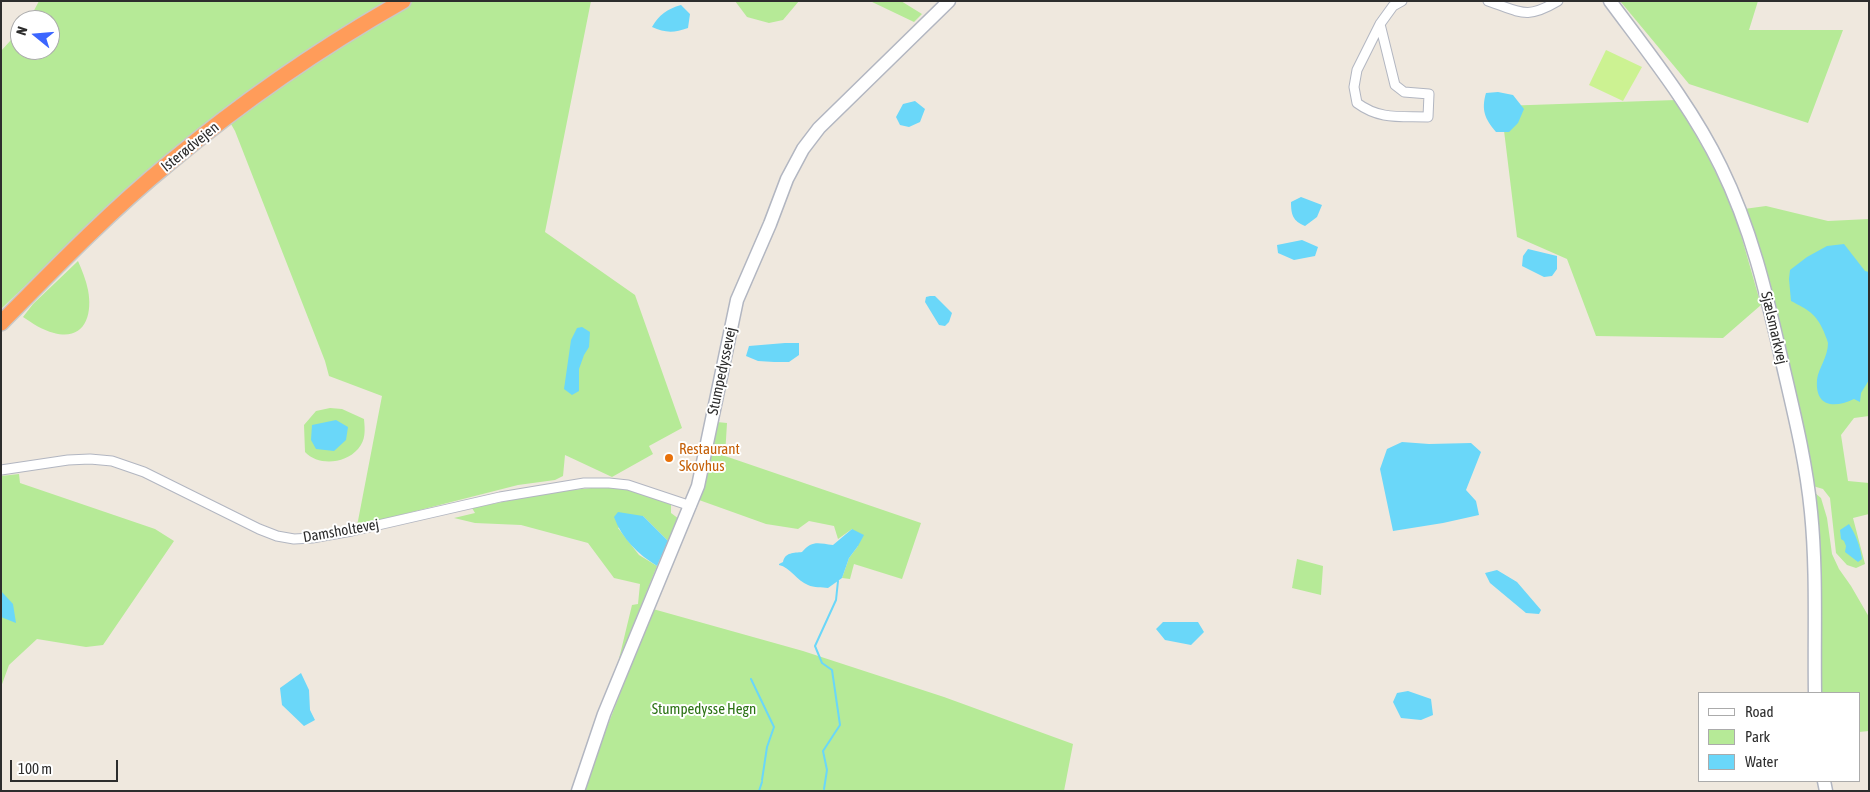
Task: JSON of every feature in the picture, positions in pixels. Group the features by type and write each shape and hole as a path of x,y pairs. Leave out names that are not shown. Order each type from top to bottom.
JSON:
{"highway":[{"name":"Isterødvejen","path":"1,323 110,214 175,158 230,114 301,64 364,23 403,1"}],"street":[{"name":"Stumpedyssevej","path":"578,791 604,714 691,506 703,463 737,300 787,179 803,149 819,128 949,1"},
{"path":"1380,24 1395,85 1404,92 1429,94 1428,117 1379,115 1367,111 1358,104 1354,87 1357,70 1380,24 1393,6 1402,1"},
{"path":"1488,1 1529,13 1543,10 1558,1"},
{"name":"Sjælsmarkvej","path":"1610,1 1676,90 1700,127 1721,166 1738,204 1762,275 1806,466 1813,537 1815,692"},
{"name":"Damsholtevej","path":"1,470 68,460 112,461 144,472 259,529 277,536 294,539 349,532 500,497 584,483 628,485 691,506"}],"green space":[{"path":"39,1 591,1 545,232 635,295 682,428 649,446 653,454 612,477 565,455 563,476 555,480 518,485 357,526 382,396 329,376 325,361 235,131 224,112 70,243 1,309 1,51 10,41 10,60 60,60 60,10 34,10"},
{"path":"735,1 799,1 783,20 769,23 747,17"},
{"path":"870,1 901,1 922,14 914,22"},
{"path":"1620,1 1758,1 1749,30 1843,30 1808,123 1689,84"},
{"path":"1606,50 1642,67 1623,101 1589,85"},
{"path":"1676,100 1706,153 1733,207 1761,305 1723,338 1596,336 1567,259 1517,237 1501,106"},
{"path":"1766,206 1828,221 1869,219 1869,416 1854,418 1841,435 1848,481 1869,483 1869,514 1853,518 1865,564 1856,568 1847,565 1836,553 1830,498 1823,489 1813,486 1810,464 1770,282 1744,209"},
{"path":"78,261 88,290 89,300 87,317 79,330 64,335 54,333 41,328 23,317 33,304"},
{"path":"330,408 342,409 364,419 364,435 361,446 346,458 332,461 317,460 305,452 304,425 316,411"},
{"path":"717,422 727,423 725,456 921,523 902,579 854,564 850,579 842,578 849,558 858,546 852,529 838,539 834,526 809,521 798,529 766,524 699,500"},
{"path":"19,474 20,483 155,529 174,541 103,645 86,647 37,639 9,665 1,687 1,476"},
{"path":"611,486 628,488 671,503 671,513 679,519 668,541 643,516 618,528 639,555 657,566 618,663 632,605 638,604 640,584 614,578 588,543 521,525 475,523 454,518 475,513 472,508 552,492"},
{"path":"1815,493 1821,498 1827,518 1832,554 1839,569 1869,617 1869,731 1860,732 1860,692 1821,692 1818,530"},
{"path":"1297,559 1323,566 1321,595 1292,588"},
{"name":"Stumpedysse Hegn","path":"653,609 803,651 944,697 1073,744 1064,791 585,791 588,776"}],"water":[{"path":"681,5 690,14 688,28 670,32 652,27 664,13"},
{"path":"1498,92 1513,95 1524,109 1518,123 1509,132 1496,132 1485,114 1486,93"},
{"path":"915,101 925,109 920,122 909,127 900,125 896,117 903,104"},
{"path":"1301,197 1322,205 1317,217 1305,226 1295,220 1291,211 1291,202"},
{"path":"1302,240 1318,247 1315,256 1294,260 1278,253 1277,245"},
{"path":"1844,244 1865,271 1869,272 1869,380 1861,393 1860,402 1854,399 1840,404 1833,404 1823,401 1817,389 1817,380 1826,353 1827,340 1815,316 1791,301 1789,279 1790,270 1807,257 1827,246"},
{"path":"1528,249 1557,256 1557,269 1552,276 1544,277 1522,266 1523,256"},
{"path":"935,296 952,313 949,322 945,326 939,325 925,302 926,297"},
{"path":"582,327 590,332 589,347 579,369 579,391 572,395 564,389 571,340 577,328"},
{"path":"799,343 799,355 789,362 758,361 746,356 749,346"},
{"path":"336,420 348,427 346,440 334,451 316,449 311,440 312,425"},
{"path":"1402,442 1429,444 1471,443 1481,452 1466,490 1476,501 1479,515 1393,531 1380,469 1387,449"},
{"path":"618,512 643,516 668,541 657,566 637,551 626,539 614,517"},
{"path":"1849,524 1856,536 1860,550 1862,559 1858,562 1845,552 1846,546 1841,539 1840,530"},
{"path":"852,529 864,535 849,558 842,578 828,588 808,585 787,568 779,565 786,556 802,552 812,544 833,545"},
{"path":"1497,570 1517,582 1541,610 1539,614 1526,613 1490,583 1485,573"},
{"path":"1,591 13,604 16,623 1,617"},
{"path":"1163,622 1198,622 1204,632 1191,645 1165,640 1156,629"},
{"path":"301,673 309,690 310,710 315,720 304,726 282,705 280,688"},
{"path":"1408,691 1431,699 1433,715 1421,720 1401,718 1393,702 1397,693"}],"waterway":[{"path":"824,789 827,770 823,751 840,725 832,670 822,663 815,646 836,600 838,581"},
{"path":"751,679 774,727 767,747 762,780"},
{"path":"759,791 762,782"}],"place":[{"name":"Restaurant Skovhus","path":"669,458"}]}
